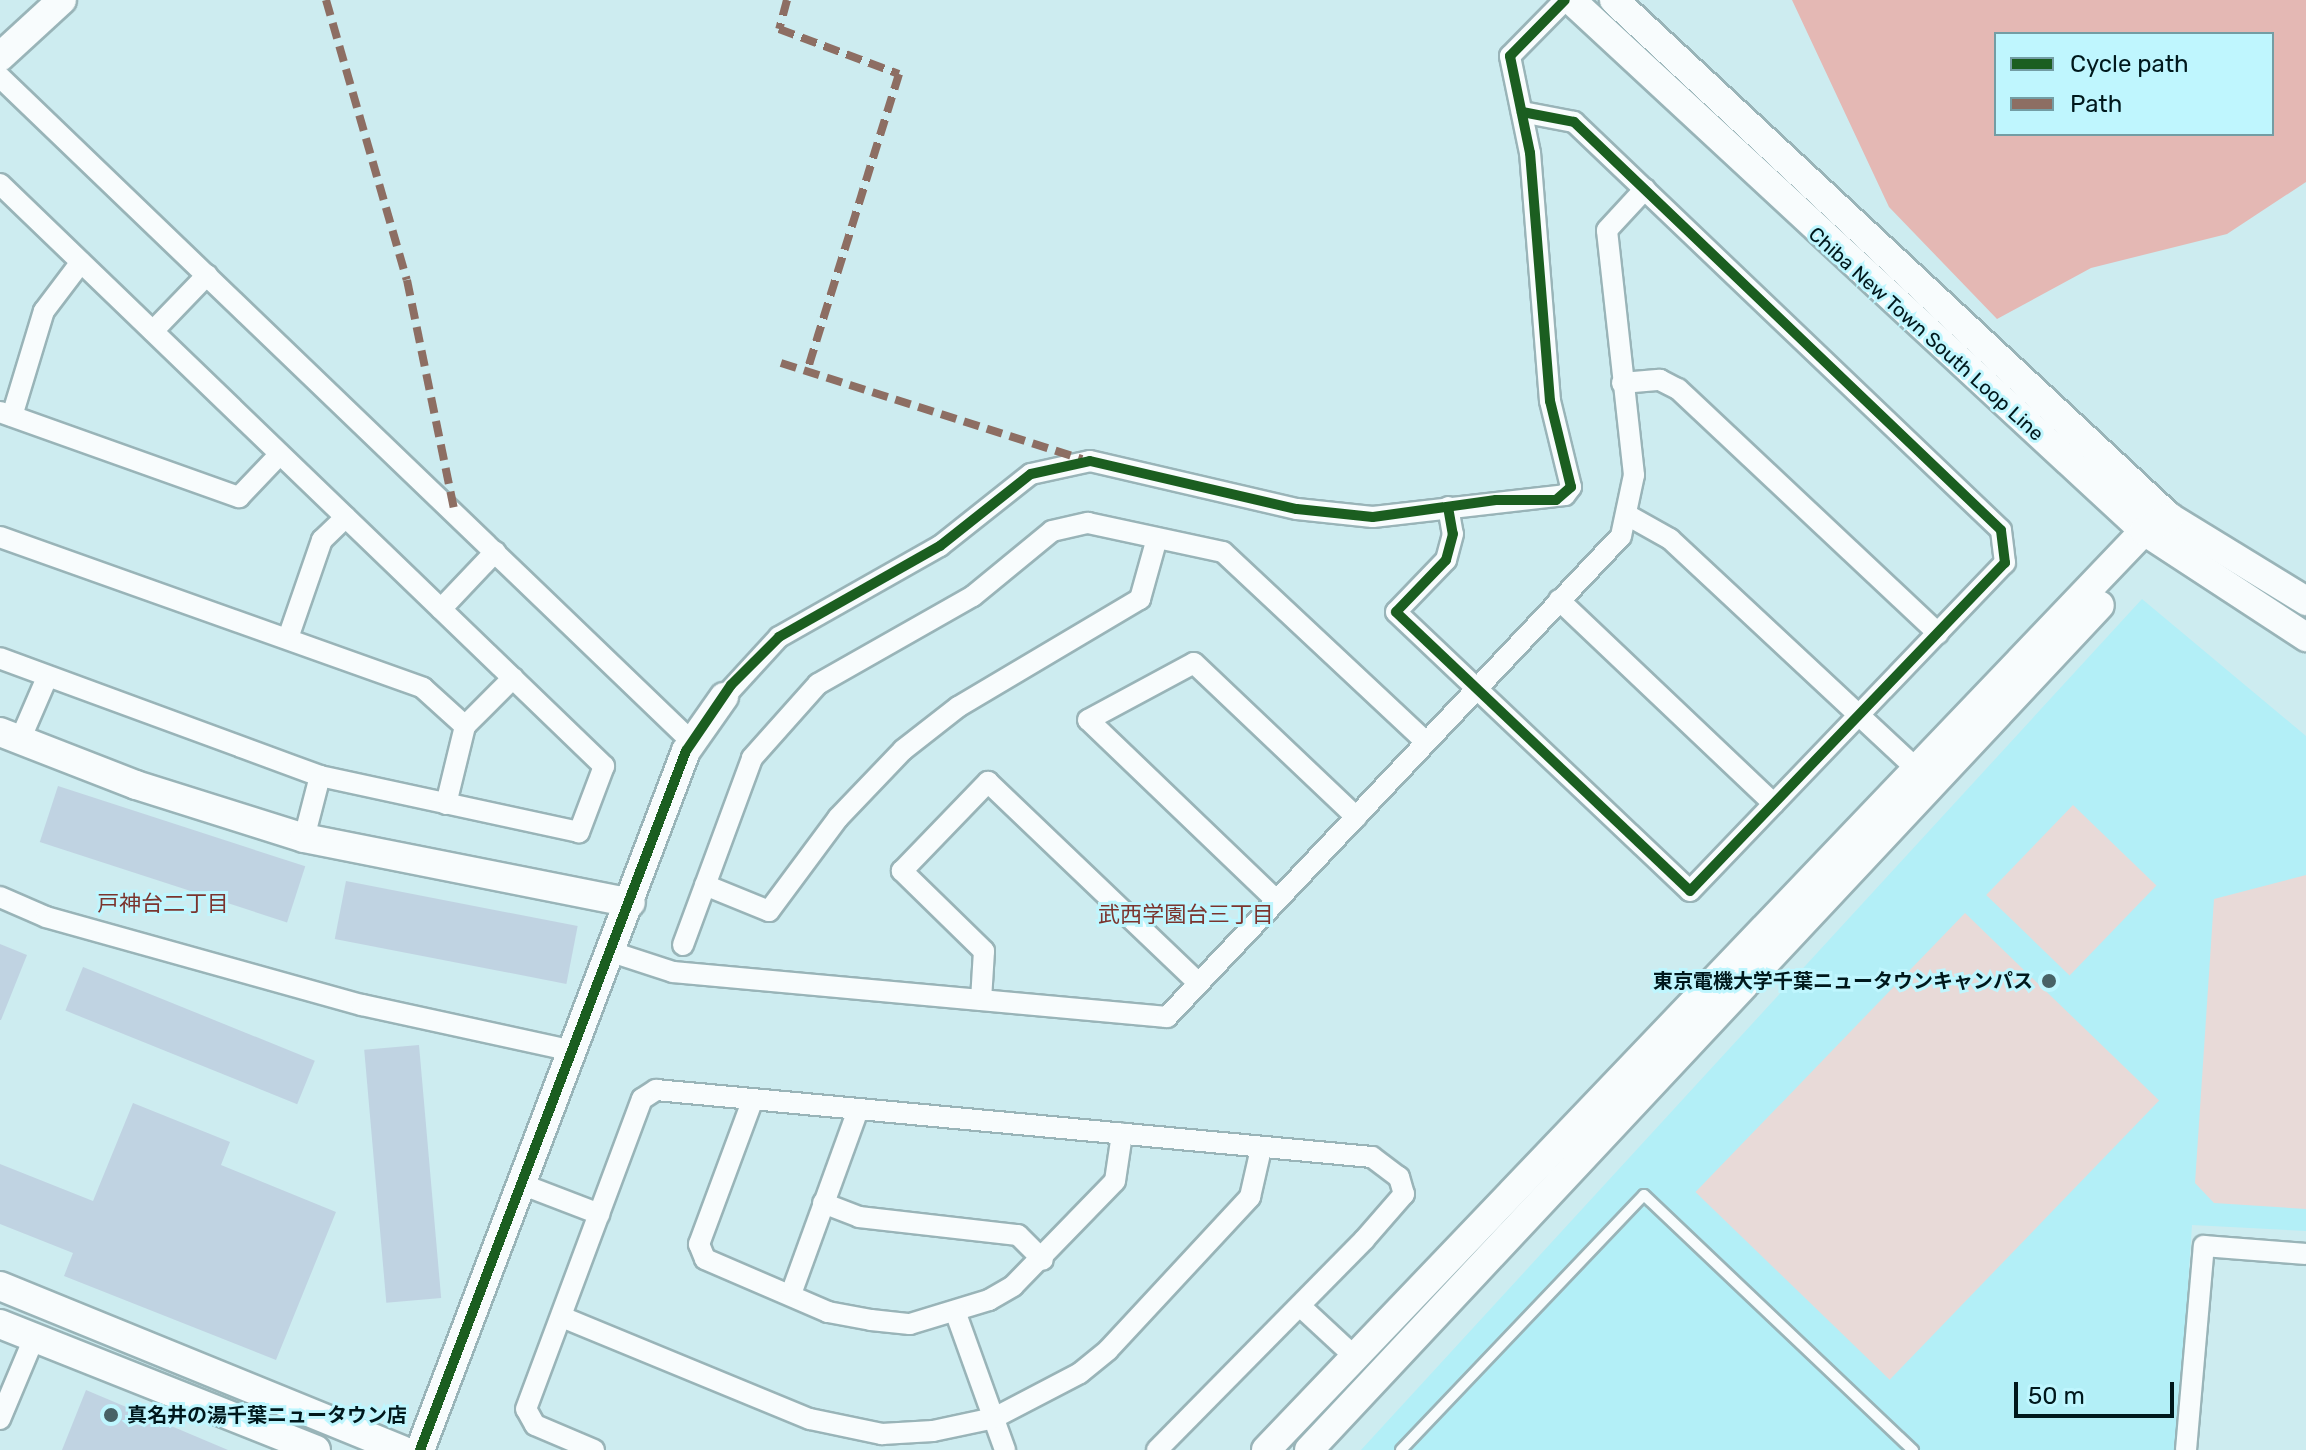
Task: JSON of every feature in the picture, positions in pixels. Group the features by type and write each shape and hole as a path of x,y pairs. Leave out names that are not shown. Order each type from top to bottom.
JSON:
{"street":[{"path":"0,57 62,0"},
{"path":"420,1450 692,742 724,697 779,637 940,546 1031,474 1090,461 1297,509 1373,517 1448,507 1556,500 1571,487 1550,401 1522,112 1510,56 1568,0"},
{"name":"Chiba New Town South Loop Line","path":"1568,0 1816,233 2157,530 2306,637"},
{"name":"Chiba New Town South Loop Line","path":"1614,0 2157,530 2306,601"},
{"path":"0,77 692,742"},
{"path":"1448,507 1453,534 1446,560 1396,612 1690,891 2005,563 2001,530 1574,122 1522,112"},
{"path":"0,184 604,766 579,832 320,776 46,680 0,658"},
{"path":"612,952 673,972 1167,1017 1621,536 1629,516 1634,475 1607,230 1645,189"},
{"path":"81,262 44,311 6,414 239,497 280,454"},
{"path":"153,331 207,275"},
{"path":"1622,383 1660,380 1678,389 1938,633"},
{"path":"1629,516 1670,539 1925,777"},
{"path":"288,638 322,540 346,517"},
{"path":"683,945 752,758 818,684 973,596 1052,531 1088,523 1223,552 1426,742"},
{"path":"1309,1450 1925,777 2157,530"},
{"path":"0,537 423,688 465,726"},
{"path":"705,885 769,911 838,818 903,750 958,707 1140,599 1157,538"},
{"path":"441,609 495,552"},
{"path":"1559,600 1774,804"},
{"path":"1276,900 1088,720 1194,663 1356,817"},
{"path":"446,804 465,726 513,678"},
{"path":"46,680 10,736 304,838 631,903"},
{"path":"304,838 320,776"},
{"path":"1266,1450 1925,777"},
{"path":"981,1000 984,951 902,871 988,782 1198,983"},
{"path":"0,897 46,917 261,978 573,1051"},
{"path":"594,1450 535,1425 526,1409 642,1099 656,1090 1372,1157 1402,1185 1404,1194 1301,1307 1157,1450"},
{"path":"753,1099 699,1244 705,1259 828,1312 910,1324 989,1300 1043,1260 1115,1181 1122,1134"},
{"path":"791,1294 858,1110"},
{"path":"562,1317 810,1419 882,1434 933,1431 994,1418 1080,1373 1108,1350 1250,1197 1261,1149"},
{"path":"521,1184 599,1214"},
{"path":"823,1203 859,1217 1018,1235 1043,1260"},
{"path":"2186,1450 2204,1246 2306,1254"},
{"path":"0,1286 402,1450"},
{"path":"1301,1307 1356,1358"},
{"path":"955,1311 1005,1450"},
{"path":"0,1324 316,1450"},
{"path":"0,1419 34,1338"}],"lane":[{"path":"1401,1450 1644,1195 1913,1450"}],"shaded area":[{"path":"1792,0 2306,0 2306,182 2227,234 2091,268 1997,319 1889,207"},
{"name":"東京電機大学千葉ニュータウンキャンパス","path":"2142,599 2306,736 2306,1231 2192,1225 2177,1450 1361,1450"},
{"path":"2073,805 2156,886 2070,975 1986,895"},
{"path":"2306,875 2306,1209 2214,1203 2195,1183 2214,899"},
{"path":"1965,913 2159,1101 1890,1380 1695,1192"}],"building":[{"path":"58,786 305,866 287,922 40,842"},
{"path":"346,881 578,926 566,984 335,939"},
{"path":"0,944 27,955 1,1020 0,1020"},
{"path":"83,967 315,1061 297,1104 65,1011"},
{"path":"419,1045 441,1298 386,1303 364,1050"},
{"path":"133,1103 230,1142 221,1165 336,1212 276,1360 64,1276 73,1253 0,1224 0,1164 93,1201"},
{"name":"真名井の湯千葉ニュータウン店","path":"86,1390 228,1450 62,1450"}],"marked path":[{"path":"326,0 407,280 455,513"},
{"path":"787,0 779,29 899,74 807,371"},
{"path":"781,363 1082,459"}],"cycle path":[{"path":"420,1450 686,751 731,685 779,637 940,546 1031,474 1090,461 1297,509 1373,517 1496,500 1556,500 1571,487 1550,401 1530,153 1510,56 1565,0"},
{"path":"1448,507 1453,534 1446,560 1396,612 1690,891 2005,563 2001,530 1574,122 1522,112"}],"place":[{"name":"東京電機大学千葉ニュータウンキャンパス","path":"2049,981"},
{"name":"真名井の湯千葉ニュータウン店","path":"111,1415"}],"district":[{"name":"戸神台二丁目","path":"163,904"},
{"name":"武西学園台三丁目","path":"1186,915"}]}
